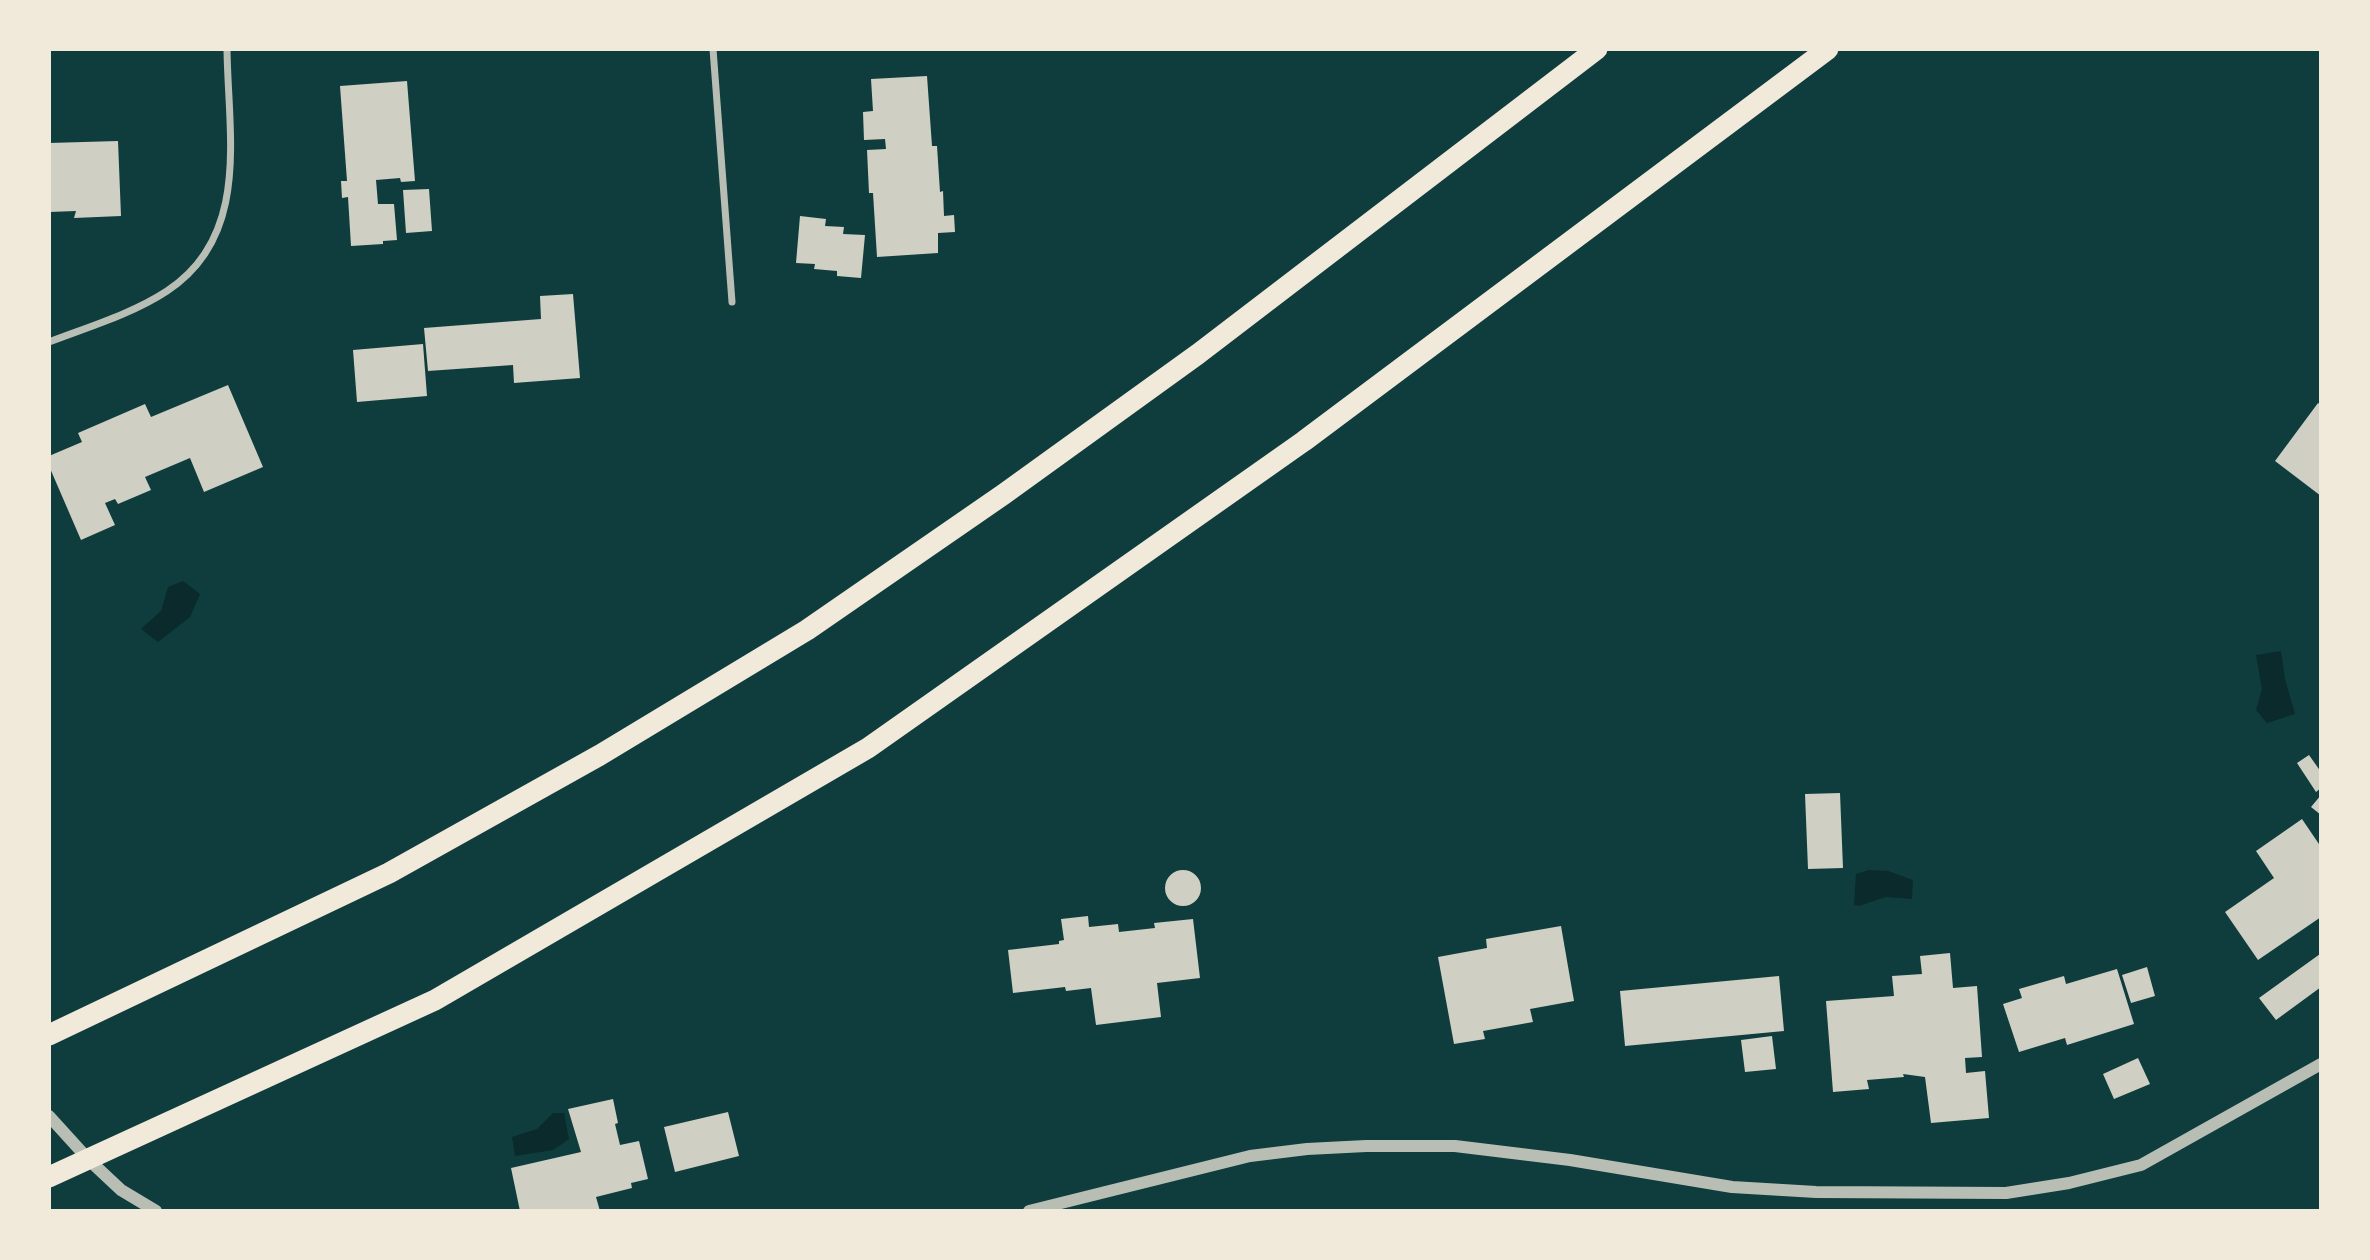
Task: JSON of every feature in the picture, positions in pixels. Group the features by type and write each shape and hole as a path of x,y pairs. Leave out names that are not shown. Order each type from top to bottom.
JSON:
{"highway":[{"path":"49,1035 389,873 600,755 807,630 1004,494 1198,354 1597,49"},
{"path":"49,1177 435,1000 868,748 1304,441 1828,49"}],"street":[{"path":"49,342 130,310 167,290 193,269 214,239 228,202 231,163 227,49"},
{"path":"713,49 732,302"},
{"path":"1029,1211 1250,1156 1366,1146 1455,1146 1570,1160 1732,1188 1816,1192 2006,1193 2068,1183 2141,1165 2321,1064"},
{"path":"49,1116 121,1190 156,1211"}],"water":[{"path":"183,581 200,594 190,617 158,642 141,629 161,611 168,587"},
{"path":"2281,651 2285,679 2295,714 2267,723 2256,710 2262,689 2256,655"},
{"path":"1869,870 1888,871 1913,880 1912,899 1886,897 1859,906 1854,905 1856,874"},
{"path":"553,1113 564,1113 569,1139 553,1150 515,1156 512,1137 537,1129"}],"building":[{"path":"927,76 932,146 937,146 944,216 954,215 955,232 938,233 938,253 877,257 867,150 886,149 885,139 864,140 863,112 873,111 871,79"},
{"path":"407,81 415,181 401,182 400,178 376,180 378,204 394,204 397,240 383,241 383,244 351,246 348,197 342,198 341,181 347,181 340,86"},
{"path":"118,141 121,216 74,218 76,211 49,212 49,143"},
{"path":"429,189 432,231 406,233 403,190"},
{"path":"800,216 826,219 825,226 844,227 843,234 865,235 861,278 837,276 837,271 814,269 815,264 796,263"},
{"path":"573,294 580,378 514,383 513,365 428,371 424,328 541,319 540,296"},
{"path":"423,344 427,396 357,402 353,350"},
{"path":"228,385 263,467 204,492 190,458 145,477 151,490 118,504 115,499 105,503 115,525 81,540 49,466 49,456 82,442 78,433 145,404 151,417"},
{"path":"2318,403 2321,405 2321,496 2275,461"},
{"path":"2309,755 2321,772 2321,788 2316,792 2297,763"},
{"path":"1840,793 1843,868 1808,869 1805,794"},
{"path":"2321,795 2321,815 2311,807"},
{"path":"2302,819 2321,847 2321,917 2258,960 2225,912 2274,878 2256,851"},
{"path":"1183,870 1196,875 1201,888 1196,901 1183,906 1170,901 1165,888 1170,875"},
{"path":"1088,916 1089,927 1118,924 1119,932 1155,928 1154,923 1193,919 1200,978 1157,983 1161,1017 1096,1025 1091,988 1066,991 1065,987 1013,993 1008,950 1059,944 1059,941 1064,940 1061,919"},
{"path":"1561,926 1574,1001 1530,1009 1533,1022 1483,1031 1485,1039 1454,1044 1438,957 1487,948 1486,939"},
{"path":"1950,953 1953,988 1977,986 1982,1057 1965,1058 1966,1073 1985,1071 1989,1118 1931,1123 1925,1077 1903,1074 1904,1077 1867,1080 1869,1089 1833,1092 1826,1001 1894,996 1892,976 1922,974 1920,956"},
{"path":"2320,954 2321,987 2276,1020 2259,998"},
{"path":"2147,967 2155,996 2131,1003 2122,975"},
{"path":"2117,969 2134,1024 2067,1045 2065,1038 2019,1052 2003,1004 2022,998 2019,989 2064,976 2066,984"},
{"path":"1779,976 1784,1031 1625,1046 1620,991"},
{"path":"1772,1036 1776,1069 1745,1072 1741,1040"},
{"path":"2138,1058 2150,1084 2114,1099 2103,1074"},
{"path":"613,1099 620,1145 639,1141 648,1179 631,1183 632,1188 596,1197 600,1211 520,1211 511,1168 581,1152 568,1109"},
{"path":"728,1112 739,1156 675,1172 664,1127"}]}
